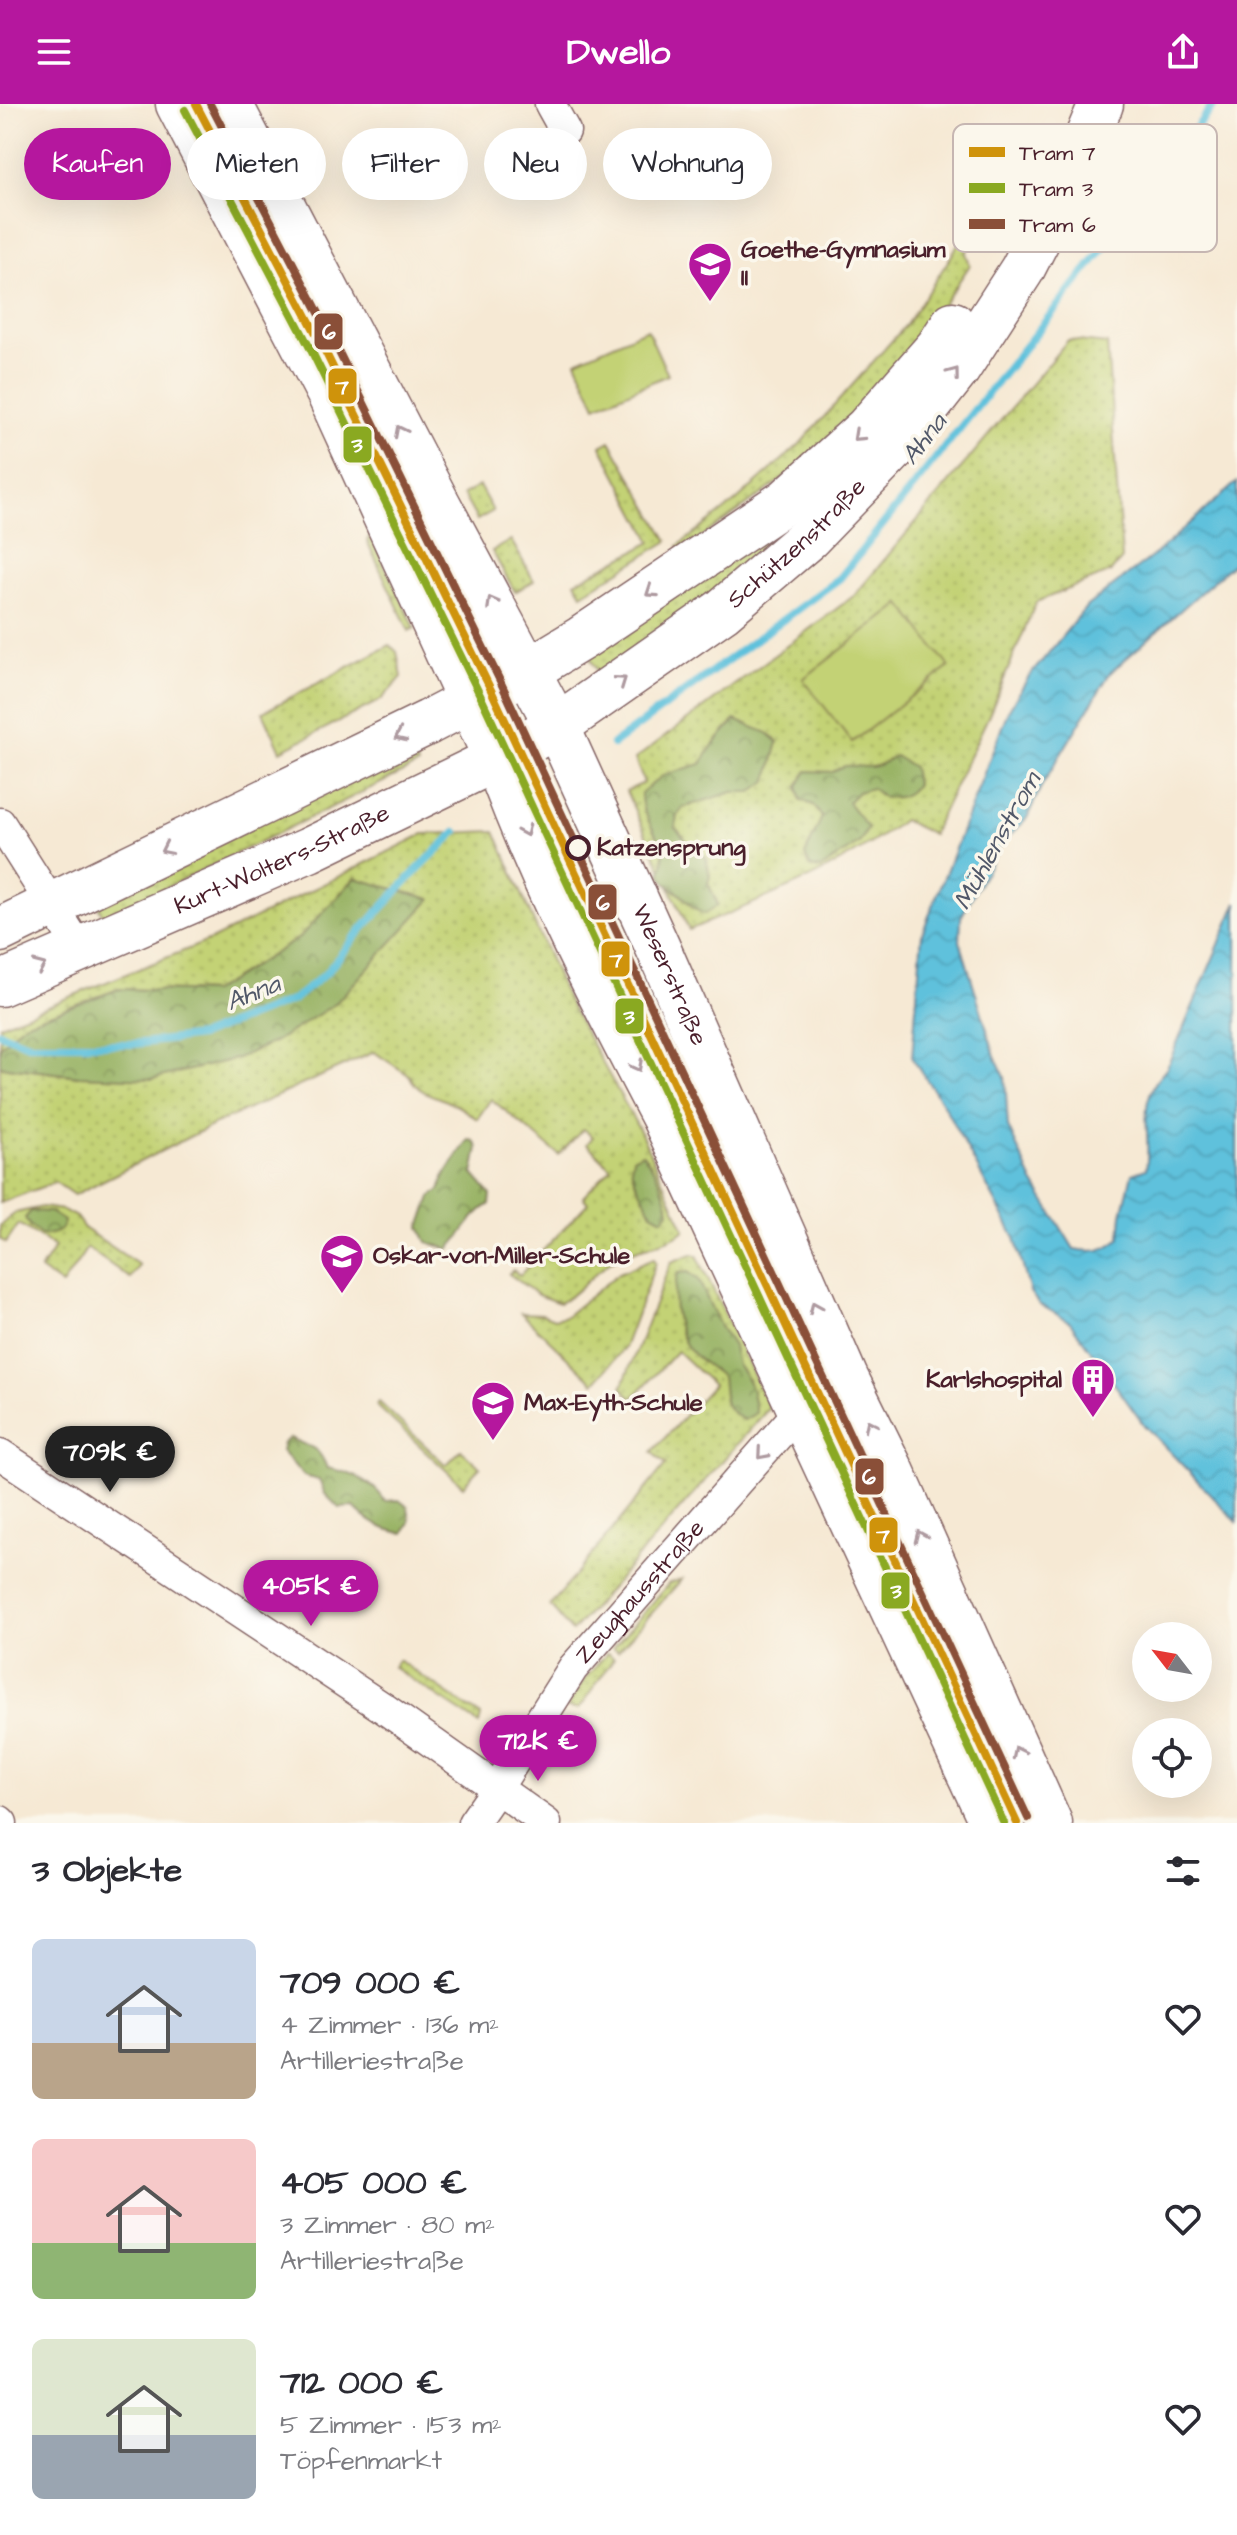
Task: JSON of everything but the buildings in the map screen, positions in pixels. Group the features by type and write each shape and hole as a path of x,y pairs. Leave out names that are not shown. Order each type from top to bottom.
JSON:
{"main road":[{"path":"178,104 329,394 605,1004 664,1118 992,1823"},
{"name":"Weserstraße","path":"230,104 557,726 846,1378 893,1473 1050,1823"},
{"name":"Schützenstraße","path":"1063,124 1073,104"},
{"name":"Schützenstraße","path":"1093,124 1101,104"},
{"name":"Schützenstraße","path":"529,670 786,501 867,428 938,347 999,252"},
{"name":"Schützenstraße","path":"557,726 722,611 809,537 899,444 958,369 1031,252"},
{"path":"0,930 529,670"},
{"name":"Kurt-Wolters-Straße","path":"0,984 309,850 557,726"}],"street":[{"path":"550,104 563,128"},
{"path":"0,823 80,949"},
{"name":"Zeughausstraße","path":"473,1823 573,1668 801,1409"},
{"path":"0,1454 498,1787 546,1823"}],"green space":[{"path":"954,252 967,252 970,265 890,372 836,432 761,495 681,551 678,546 735,502 799,445 906,325"},
{"path":"647,329 668,375 596,406 576,361"},
{"path":"1068,340 1107,344 1122,559 1111,572 1036,602 989,715 932,834 903,820 827,869 689,930 626,791 644,783 635,759 855,595"},
{"path":"610,441 668,541 582,594 575,582 652,542 601,446"},
{"path":"479,486 493,511 477,520 463,495"},
{"path":"825,491 825,507 602,680 589,656"},
{"path":"370,535 415,628 409,631 367,541"},
{"path":"511,540 534,581 515,592 492,551"},
{"path":"901,604 949,667 852,742 803,679"},
{"path":"390,645 397,652 402,677 381,700 281,751 263,712"},
{"path":"735,720 768,733 778,742 768,780 752,792 733,792 684,807 677,816 675,827 690,845 706,857 710,876 708,883 718,905 705,914 663,879 660,873 663,853 645,814 641,793 664,775 701,764"},
{"path":"409,746 418,765 104,918 96,902"},
{"path":"895,756 913,767 916,784 913,788 894,798 884,798 872,788 858,792 848,802 868,828 860,842 820,869 810,867 805,855 822,817 813,805 801,800 798,786 807,771 833,772 847,766 874,767"},
{"path":"495,831 566,997 640,1131 685,1230 614,1259 559,1303 538,1295 509,1274 513,1270 520,1275 588,1203 583,1197 611,1168 587,1144 593,1137 583,1129 559,1155 491,1099 477,1119 454,1104 423,1091 410,1076 374,1052 213,1125 74,1195 55,1182 0,1203 0,1066 79,1076 430,899 356,879 299,938 212,992 119,989 24,1023 0,1047 0,1025 213,939 424,834"},
{"path":"355,878 431,899 335,1004 274,1042 235,1059 152,1079 79,1076 0,1066 0,1047 24,1023 119,989 212,992 299,938"},
{"path":"468,1140 474,1141 478,1148 473,1174 491,1195 490,1204 477,1214 449,1249 427,1242 420,1227 431,1197 440,1190 445,1175"},
{"path":"642,1153 665,1196 669,1211 663,1219 652,1213 634,1178 631,1168 633,1158"},
{"path":"42,1207 63,1210 76,1217 84,1228 139,1265 130,1278 87,1248 62,1285 40,1270 55,1247 19,1224 6,1243 0,1239 0,1226 15,1213"},
{"path":"31,1211 50,1212 64,1221 62,1228 41,1235 25,1218"},
{"path":"697,1255 769,1408 572,1632 550,1606 666,1464 652,1452 713,1385 677,1351 632,1399 622,1387 671,1262"},
{"path":"654,1258 656,1262 624,1348 594,1383 521,1313 542,1314 554,1319 566,1316 619,1273"},
{"path":"688,1272 698,1279 733,1346 737,1365 748,1380 756,1413 744,1420 728,1407 722,1377 691,1352 683,1340 674,1302 678,1273"},
{"path":"379,1402 446,1465 461,1450 480,1467 463,1486 376,1405"},
{"path":"290,1438 316,1450 327,1468 360,1478 385,1501 399,1500 408,1507 410,1522 404,1533 377,1525 354,1507 339,1508 325,1494 319,1480 304,1476 281,1451 283,1443"},
{"path":"682,1579 618,1651 613,1648 669,1583"},
{"path":"607,1653 614,1658 579,1709 567,1708 585,1679"},
{"path":"398,1660 481,1716 479,1724 393,1667"}],"water":[{"name":"Mühlenstrom","path":"1237,482 1237,560 1110,673 1041,787 1027,818 1010,836 1006,835 961,917 960,941 995,1056 1005,1077 1008,1127 1033,1182 1074,1249 1093,1251 1110,1246 1120,1238 1122,1214 1132,1174 1146,1169 1146,1116 1150,1093 1167,1067 1237,902 1237,1522 1144,1425 1070,1322 1039,1304 1030,1292 1015,1238 943,1104 912,1058 922,934 1008,711 1028,678 1087,606 1153,556"}],"waterway":[{"name":"Ahna","path":"1199,124 1214,104"},
{"name":"Ahna","path":"613,744 840,578 1101,252"},
{"name":"Ahna","path":"0,1033 28,1044 134,1044 200,1036 293,1000 326,973 354,938 456,832"}],"tram line":[{"name":"7","path":"196,104 321,343 491,690 1017,1823"},
{"name":"6","path":"210,104 332,338 502,685 1028,1818"},
{"name":"3","path":"185,110 310,348 480,695 1004,1823"}],"place":[{"name":"Goethe-Gymnasium II","path":"710,303"},
{"name":"Katzensprung","path":"578,848"},
{"name":"Oskar-von-Miller-Schule","path":"342,1295"},
{"name":"Karlshospital","path":"1093,1419"},
{"name":"Max-Eyth-Schule","path":"493,1442"}]}
